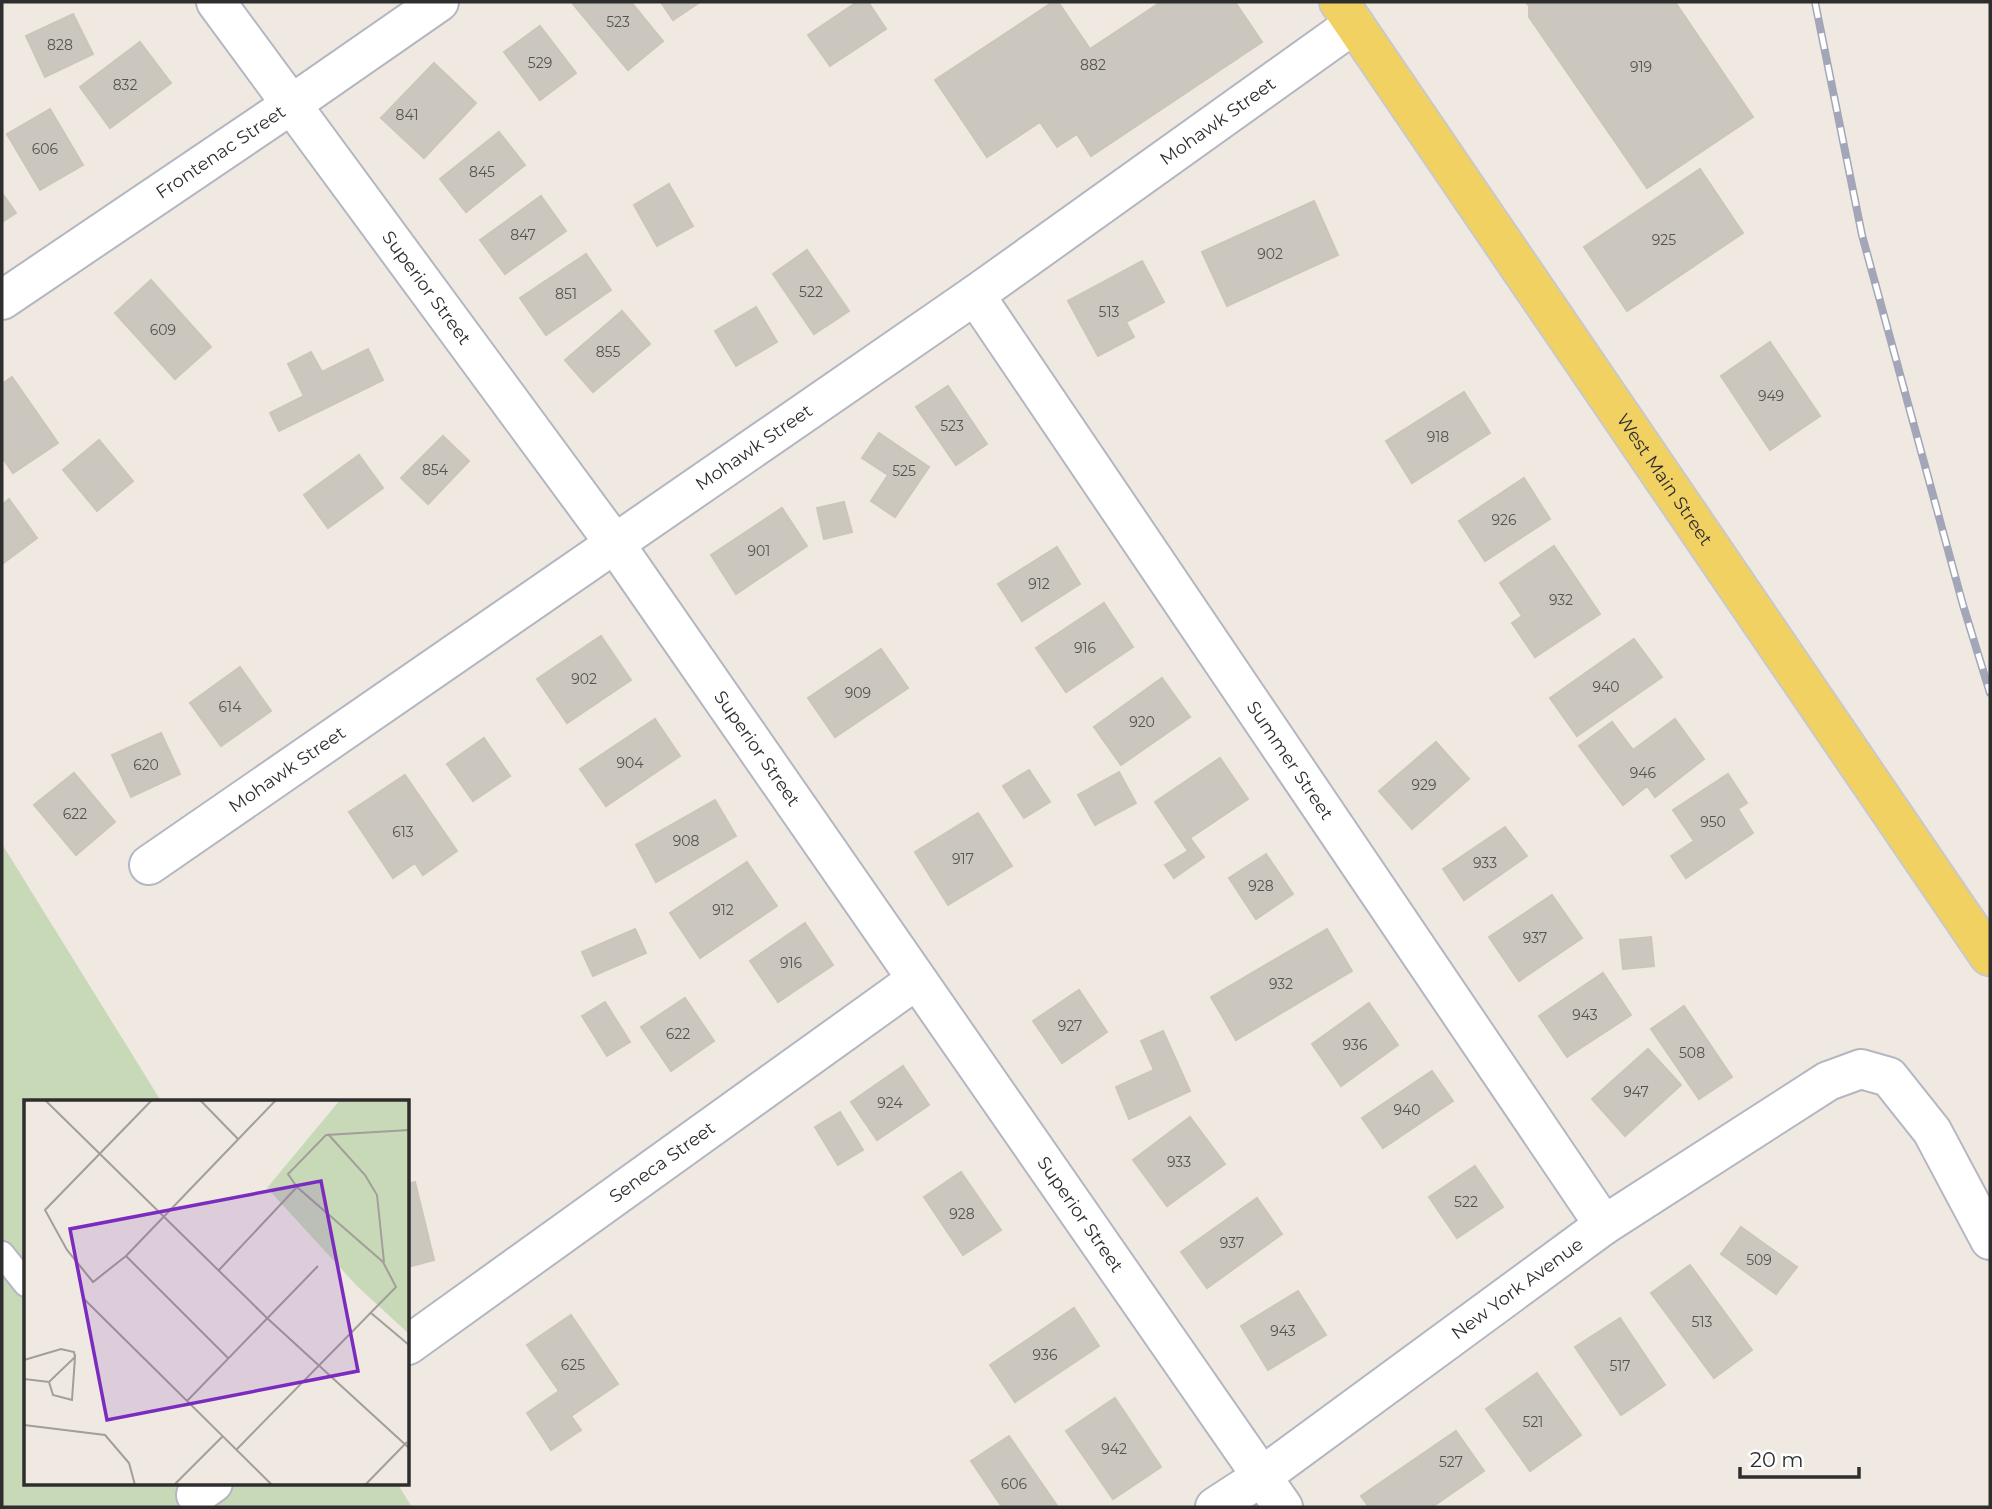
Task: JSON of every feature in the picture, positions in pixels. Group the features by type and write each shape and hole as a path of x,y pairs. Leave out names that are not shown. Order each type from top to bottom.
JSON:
{"main road":[{"name":"West Main Street","path":"1346,13 1990,956"}],"street":[{"name":"Superior Street","path":"216,2 615,544 1272,1492"},
{"name":"Frontenac Street","path":"2,300 439,2"},
{"name":"Mohawk Street","path":"149,865 975,295 1346,13"},
{"name":"Summer Street","path":"975,295 1604,1225"},
{"name":"Seneca Street","path":"410,1344 916,980"},
{"name":"New York Avenue","path":"1215,1507 1272,1492 1604,1225 1828,1081 1861,1069 1889,1077 1931,1131 1990,1240"}],"lane":[{"path":"2,1254 24,1282"}],"green space":[{"path":"2,844 160,1100 24,1100 24,1484 398,1484 412,1507 2,1507"}],"building":[{"path":"631,2 663,41 628,70 573,4"},
{"path":"661,2 700,2 673,20"},
{"path":"857,2 868,2 886,29 830,66 808,35"},
{"path":"1053,2 1058,2 1090,49 1161,2 1235,2 1262,42 1091,156 1077,134 1057,147 1040,122 987,157 935,80"},
{"path":"1526,2 1675,2 1753,117 1647,188 1529,17 1529,6"},
{"path":"73,14 93,54 45,77 26,36"},
{"path":"540,26 576,73 540,100 504,52"},
{"path":"140,42 171,83 110,128 80,87"},
{"path":"434,63 476,103 424,158 381,118"},
{"path":"50,109 83,165 40,190 7,134"},
{"path":"499,132 525,165 466,212 440,179"},
{"path":"1700,169 1743,233 1627,311 1584,247"},
{"path":"669,184 693,226 657,246 634,205"},
{"path":"2,193 16,213 2,222"},
{"path":"541,196 566,231 505,274 480,240"},
{"path":"1314,201 1338,255 1227,306 1202,252"},
{"path":"807,250 849,311 814,334 773,274"},
{"path":"586,254 611,290 546,335 520,298"},
{"path":"1142,261 1164,302 1126,322 1134,337 1098,356 1068,301"},
{"path":"151,280 211,347 175,379 115,313"},
{"path":"756,307 777,342 736,366 715,331"},
{"path":"622,311 650,344 593,392 565,360"},
{"path":"1770,342 1820,416 1770,450 1721,376"},
{"path":"368,349 383,380 279,431 270,413 304,396 288,364 311,352 322,372"},
{"path":"12,377 58,443 13,473 2,457 2,384"},
{"path":"948,386 987,444 956,465 916,407"},
{"path":"1464,392 1490,433 1412,483 1386,441"},
{"path":"879,433 929,467 895,517 871,501 888,475 862,458"},
{"path":"443,436 469,461 428,504 401,478"},
{"path":"99,440 133,481 97,511 63,470"},
{"path":"359,455 383,488 328,528 304,495"},
{"path":"1524,478 1550,519 1485,561 1459,521"},
{"path":"9,499 37,538 2,564 2,505"},
{"path":"844,502 852,532 824,539 817,508"},
{"path":"782,508 807,546 736,594 711,555"},
{"path":"1554,546 1600,614 1535,657 1512,623 1522,616 1500,583"},
{"path":"1057,547 1080,584 1022,621 998,584"},
{"path":"1104,603 1133,647 1066,692 1036,648"},
{"path":"601,636 631,680 567,723 537,679"},
{"path":"1634,639 1662,677 1577,736 1550,698"},
{"path":"881,649 908,688 835,737 808,698"},
{"path":"240,667 271,711 221,746 190,703"},
{"path":"1162,678 1190,717 1121,765 1094,727"},
{"path":"655,719 680,756 606,806 580,769"},
{"path":"1675,719 1704,759 1655,797 1647,786 1623,805 1579,746 1612,722 1633,750"},
{"path":"161,733 180,774 131,797 112,755"},
{"path":"484,738 510,776 473,801 447,764"},
{"path":"1436,742 1469,779 1412,829 1379,791"},
{"path":"1220,758 1248,799 1190,838 1204,857 1174,878 1165,865 1188,851 1155,802"},
{"path":"1029,770 1050,802 1024,818 1003,786"},
{"path":"1119,772 1136,803 1095,825 1078,795"},
{"path":"74,773 115,822 76,855 34,805"},
{"path":"1728,774 1747,803 1738,809 1753,833 1686,878 1671,856 1694,841 1673,810"},
{"path":"405,775 457,851 423,875 415,863 393,878 349,812"},
{"path":"715,800 736,836 656,882 636,845"},
{"path":"978,813 1012,866 948,905 915,852"},
{"path":"1505,827 1527,856 1464,900 1443,869"},
{"path":"1266,854 1293,894 1256,919 1229,878"},
{"path":"747,862 777,906 700,958 670,913"},
{"path":"1552,895 1582,938 1519,981 1489,937"},
{"path":"805,923 833,965 778,1002 750,961"},
{"path":"635,929 646,953 593,976 582,952"},
{"path":"1327,929 1352,971 1236,1040 1211,997"},
{"path":"1651,937 1654,966 1623,969 1620,940"},
{"path":"1603,973 1631,1015 1567,1057 1539,1016"},
{"path":"1079,990 1107,1032 1062,1063 1033,1021"},
{"path":"685,998 714,1041 671,1071 641,1027"},
{"path":"605,1002 630,1042 607,1056 582,1016"},
{"path":"1369,1003 1398,1045 1341,1086 1312,1044"},
{"path":"1684,1006 1732,1077 1699,1099 1651,1029"},
{"path":"1163,1031 1190,1091 1129,1119 1116,1087 1154,1070 1141,1041"},
{"path":"1648,1049 1681,1085 1625,1136 1592,1099"},
{"path":"903,1066 929,1105 877,1140 851,1102"},
{"path":"1432,1071 1453,1101 1383,1148 1362,1118"},
{"path":"840,1112 863,1150 838,1165 815,1127"},
{"path":"1190,1117 1225,1164 1167,1206 1133,1160"},
{"path":"1475,1166 1503,1207 1457,1238 1429,1197"},
{"path":"961,1172 1001,1230 963,1255 924,1197"},
{"path":"415,1182 434,1260 410,1266 410,1183"},
{"path":"1257,1198 1282,1234 1207,1288 1181,1252"},
{"path":"1741,1227 1797,1267 1776,1294 1721,1254"},
{"path":"1690,1265 1752,1350 1714,1378 1651,1293"},
{"path":"1298,1291 1326,1335 1268,1370 1241,1326"},
{"path":"1074,1308 1099,1346 1015,1402 990,1365"},
{"path":"571,1315 618,1384 571,1416 581,1430 551,1450 527,1413 559,1391 527,1345"},
{"path":"1620,1318 1665,1385 1621,1415 1575,1347"},
{"path":"1537,1373 1581,1435 1530,1471 1486,1409"},
{"path":"1115,1398 1161,1467 1113,1499 1066,1431"},
{"path":"1456,1431 1484,1471 1432,1507 1369,1507 1361,1496"},
{"path":"1009,1436 1058,1507 1002,1507 971,1461"}],"railway":[{"path":"1815,2 1862,235 1963,605 1990,693"}]}
